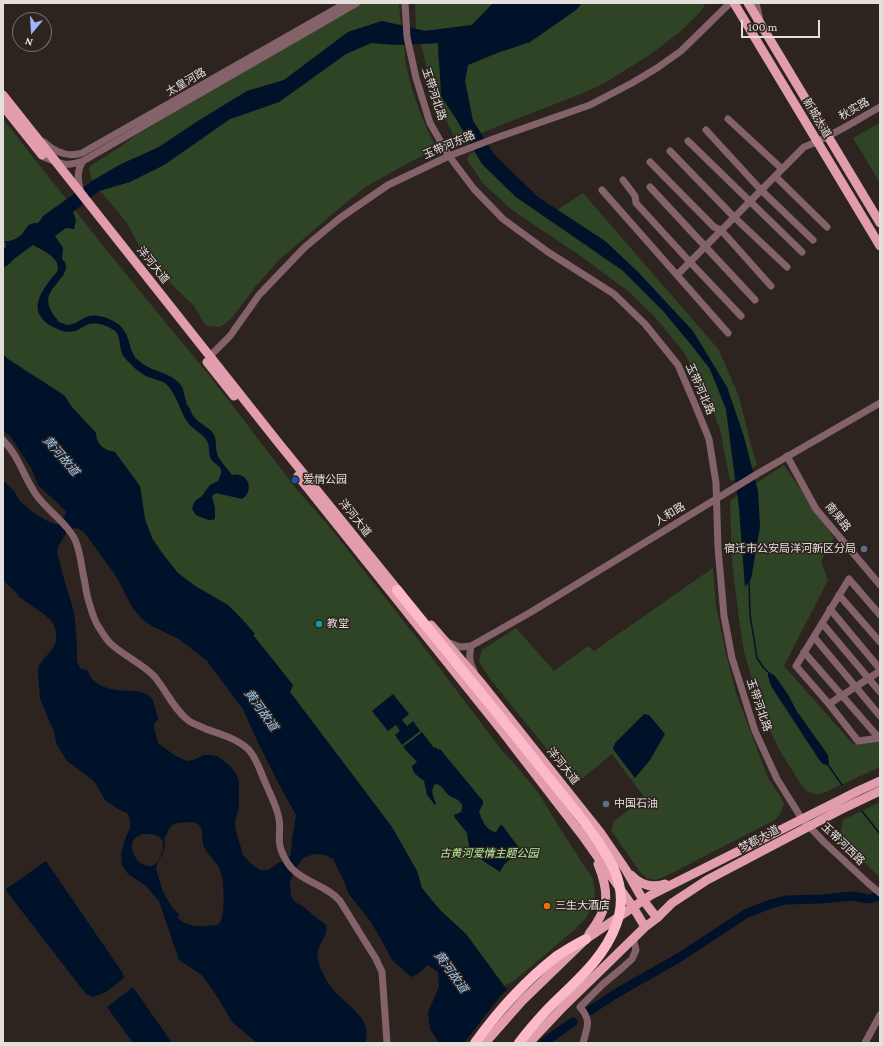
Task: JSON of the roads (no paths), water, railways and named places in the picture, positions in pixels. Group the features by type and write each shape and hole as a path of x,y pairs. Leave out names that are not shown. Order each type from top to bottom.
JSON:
{"highway":[{"path":"397,590 442,641 561,792 609,859 618,882 620,894 619,916 610,939 602,953 571,987 547,1010 519,1043"},
{"path":"475,1043 506,1004 534,975 558,955 586,939"}],"main road":[{"name":"新城大道","path":"734,3 880,246"},
{"name":"新城大道","path":"748,3 880,223"},
{"name":"洋河大道","path":"3,95 402,608 502,731 592,848 645,927"},
{"name":"洋河大道","path":"3,106 44,157 59,167 81,194 397,590"},
{"name":"洋河大道","path":"442,641 479,680 600,832 647,898 657,918"},
{"name":"梦都大道","path":"647,898 682,879 880,781"},
{"name":"梦都大道","path":"657,918 672,903 707,880 840,810 880,791"},
{"path":"586,939 594,928 606,902 606,890 603,876 592,848"},
{"path":"626,870 634,879 646,885 652,886 658,886 682,879"},
{"path":"485,1043 502,1022 586,939 647,898"},
{"path":"529,1043 630,941 657,918"}],"street":[{"name":"太皇河路","path":"35,136 51,148 64,154 76,155 346,3"},
{"name":"太皇河路","path":"59,167 76,164 83,161 358,3"},
{"name":"玉带河北路","path":"405,3 407,37 416,78 430,123 449,156 474,189 503,219 548,252 614,294 645,324 678,365 709,440 716,483 718,548 724,616 732,658 755,731 777,779 802,819 809,826"},
{"name":"玉带河东路","path":"210,356 230,336 259,295 305,246 340,218 388,185 449,156 590,105 632,83 681,51 730,3"},
{"path":"756,3 761,24"},
{"name":"秋实路","path":"677,274 804,147 817,142 880,107"},
{"path":"728,119 782,169"},
{"path":"706,130 761,190 813,240"},
{"path":"688,141 802,252"},
{"path":"59,167 87,150"},
{"path":"670,151 787,267"},
{"path":"81,194 78,179 80,165 83,161"},
{"path":"650,162 714,227 721,230 771,286"},
{"path":"775,176 827,227"},
{"path":"623,180 635,196 636,203 741,316"},
{"path":"650,187 755,300"},
{"path":"602,190 728,333"},
{"name":"人和路","path":"471,646 531,612 787,456 880,403"},
{"path":"3,440 10,446 37,496 71,533 77,544 89,602 98,627 110,642 120,651 154,676 178,709 190,721 232,739 248,750 255,759 272,800 277,808 280,825 280,846 290,867 297,873 336,896 349,914 376,959 382,972 387,1043"},
{"name":"南果路","path":"787,456 816,509 880,585"},
{"path":"879,738 858,742 829,704 796,666 849,578 880,614"},
{"path":"839,595 880,642"},
{"path":"829,704 880,670 830,609"},
{"path":"822,623 880,692"},
{"path":"814,637 880,716"},
{"path":"442,641 460,647 471,646 470,662 479,680"},
{"path":"804,652 879,738"},
{"name":"玉带河西路","path":"809,826 824,842 880,893"},
{"path":"583,1043 588,1026 587,1020 580,1006 632,959 636,950 630,941"},
{"path":"865,1043 880,1015"}],"water":[{"path":"493,3 582,3 576,10 530,42 468,65 465,81 473,121 494,154 538,197 605,241 639,273 693,331 727,387 744,437 758,491 760,527 751,579 745,587 739,508 726,409 710,369 664,312 622,270 516,197 482,164 441,96 438,43 395,45 371,43 346,54 279,102 230,119 164,165 130,182 99,191 73,212 76,220 74,229 66,228 55,236 63,248 62,259 66,268 62,277 51,291 48,298 50,308 58,321 69,325 76,323 85,317 96,316 110,319 121,326 127,336 134,356 138,360 148,367 170,376 180,384 193,416 214,435 217,453 221,461 232,475 242,476 248,482 248,491 246,496 242,499 216,493 212,496 215,508 215,519 209,520 200,517 196,515 192,509 195,501 202,496 210,485 218,481 221,470 211,459 207,441 188,423 169,386 138,371 125,358 121,350 118,334 107,326 92,323 78,330 69,332 58,329 41,318 38,312 39,299 58,269 56,261 49,254 33,245 3,268 3,249 6,247 5,241 18,237 27,227 34,223 38,223 43,216 92,181 119,165 159,147 247,91 284,80 348,32 382,21 425,31 472,25"},
{"name":"黄河故道","path":"3,354 8,359 65,396 71,406 96,433 99,444 107,450 115,452 140,486 145,519 152,538 162,553 178,573 195,586 228,605 255,634 253,635 293,685 290,692 392,827 417,871 422,888 441,911 466,934 546,1043 439,1043 430,1029 428,1012 439,987 438,972 428,965 418,974 411,977 392,960 370,921 348,893 333,859 326,855 314,854 303,858 294,871 290,882 291,895 295,902 326,925 326,933 317,954 320,968 334,991 361,1018 365,1025 367,1034 365,1043 257,1043 232,1022 203,976 179,960 159,901 145,885 128,874 122,865 121,854 130,828 130,819 127,813 105,800 94,781 67,761 57,745 54,732 40,699 38,672 39,665 56,642 56,632 53,623 45,615 19,597 3,580 3,480 14,491 19,500 31,511 49,522 55,524 62,523 66,511 38,485 31,468 10,436 3,431","holes":["77,528 84,532 116,576 132,607 142,619 152,626 179,639 207,661 243,709 259,745 296,815 291,854 287,860 280,862 268,870 260,870 250,863 243,855 235,822 239,807 239,782 236,773 229,765 217,756 204,755 187,761 174,755 158,743 154,728 155,722 158,718 154,702 148,695 136,691 117,690 102,686 96,683 87,671 81,669 79,666 77,661 74,614 57,552 59,545 68,530","191,822 200,826 203,845 220,871 224,893 221,921 217,925 195,926 180,920 177,916 180,915 172,907 162,889 156,869 157,864 163,853 165,845 164,839 169,829 172,825","143,834 153,834 162,841 163,849 161,855 153,866 147,866 136,858 132,850 133,841 136,837"]},
{"path":"768,672 775,676 789,696 796,710 828,755 829,764 823,764 820,761 771,686"},
{"path":"393,694 409,714 402,720 407,726 413,721 420,731 402,745 395,735 400,731 396,725 388,731 372,711"},
{"path":"644,714 649,715 665,734 650,760 635,778 613,749 615,743"},
{"path":"422,732 434,748 436,747 438,750 440,749 483,801 479,812 487,827 496,832 500,825 502,825 523,853 509,860 500,872 470,852 467,833 454,815 461,812 461,803 451,797 439,785 435,784 432,791 436,803 435,805 427,795 424,781 413,771 412,766 417,762 403,747"},
{"path":"46,861 122,972 124,978 106,992 93,997 86,994 7,892 6,889"},
{"path":"133,987 172,1043 133,1043 107,1007"}],"waterway":[{"path":"749,582 750,615 757,658 768,672"},
{"path":"828,765 842,785"},
{"path":"862,811 880,834"},
{"path":"589,1011 680,957 747,913 786,900 852,896 869,899 880,896"},
{"path":"543,1043 573,1022"}],"place":[{"name":"爱情公园","path":"295,480"},
{"name":"宿迁市公安局洋河新区分局","path":"864,549"},
{"name":"教堂","path":"319,624"},
{"name":"中国石油","path":"606,804"},
{"name":"三生大酒店","path":"547,906"}],"park label":[{"name":"古黄河爱情主题公园","path":"489,854"}]}
